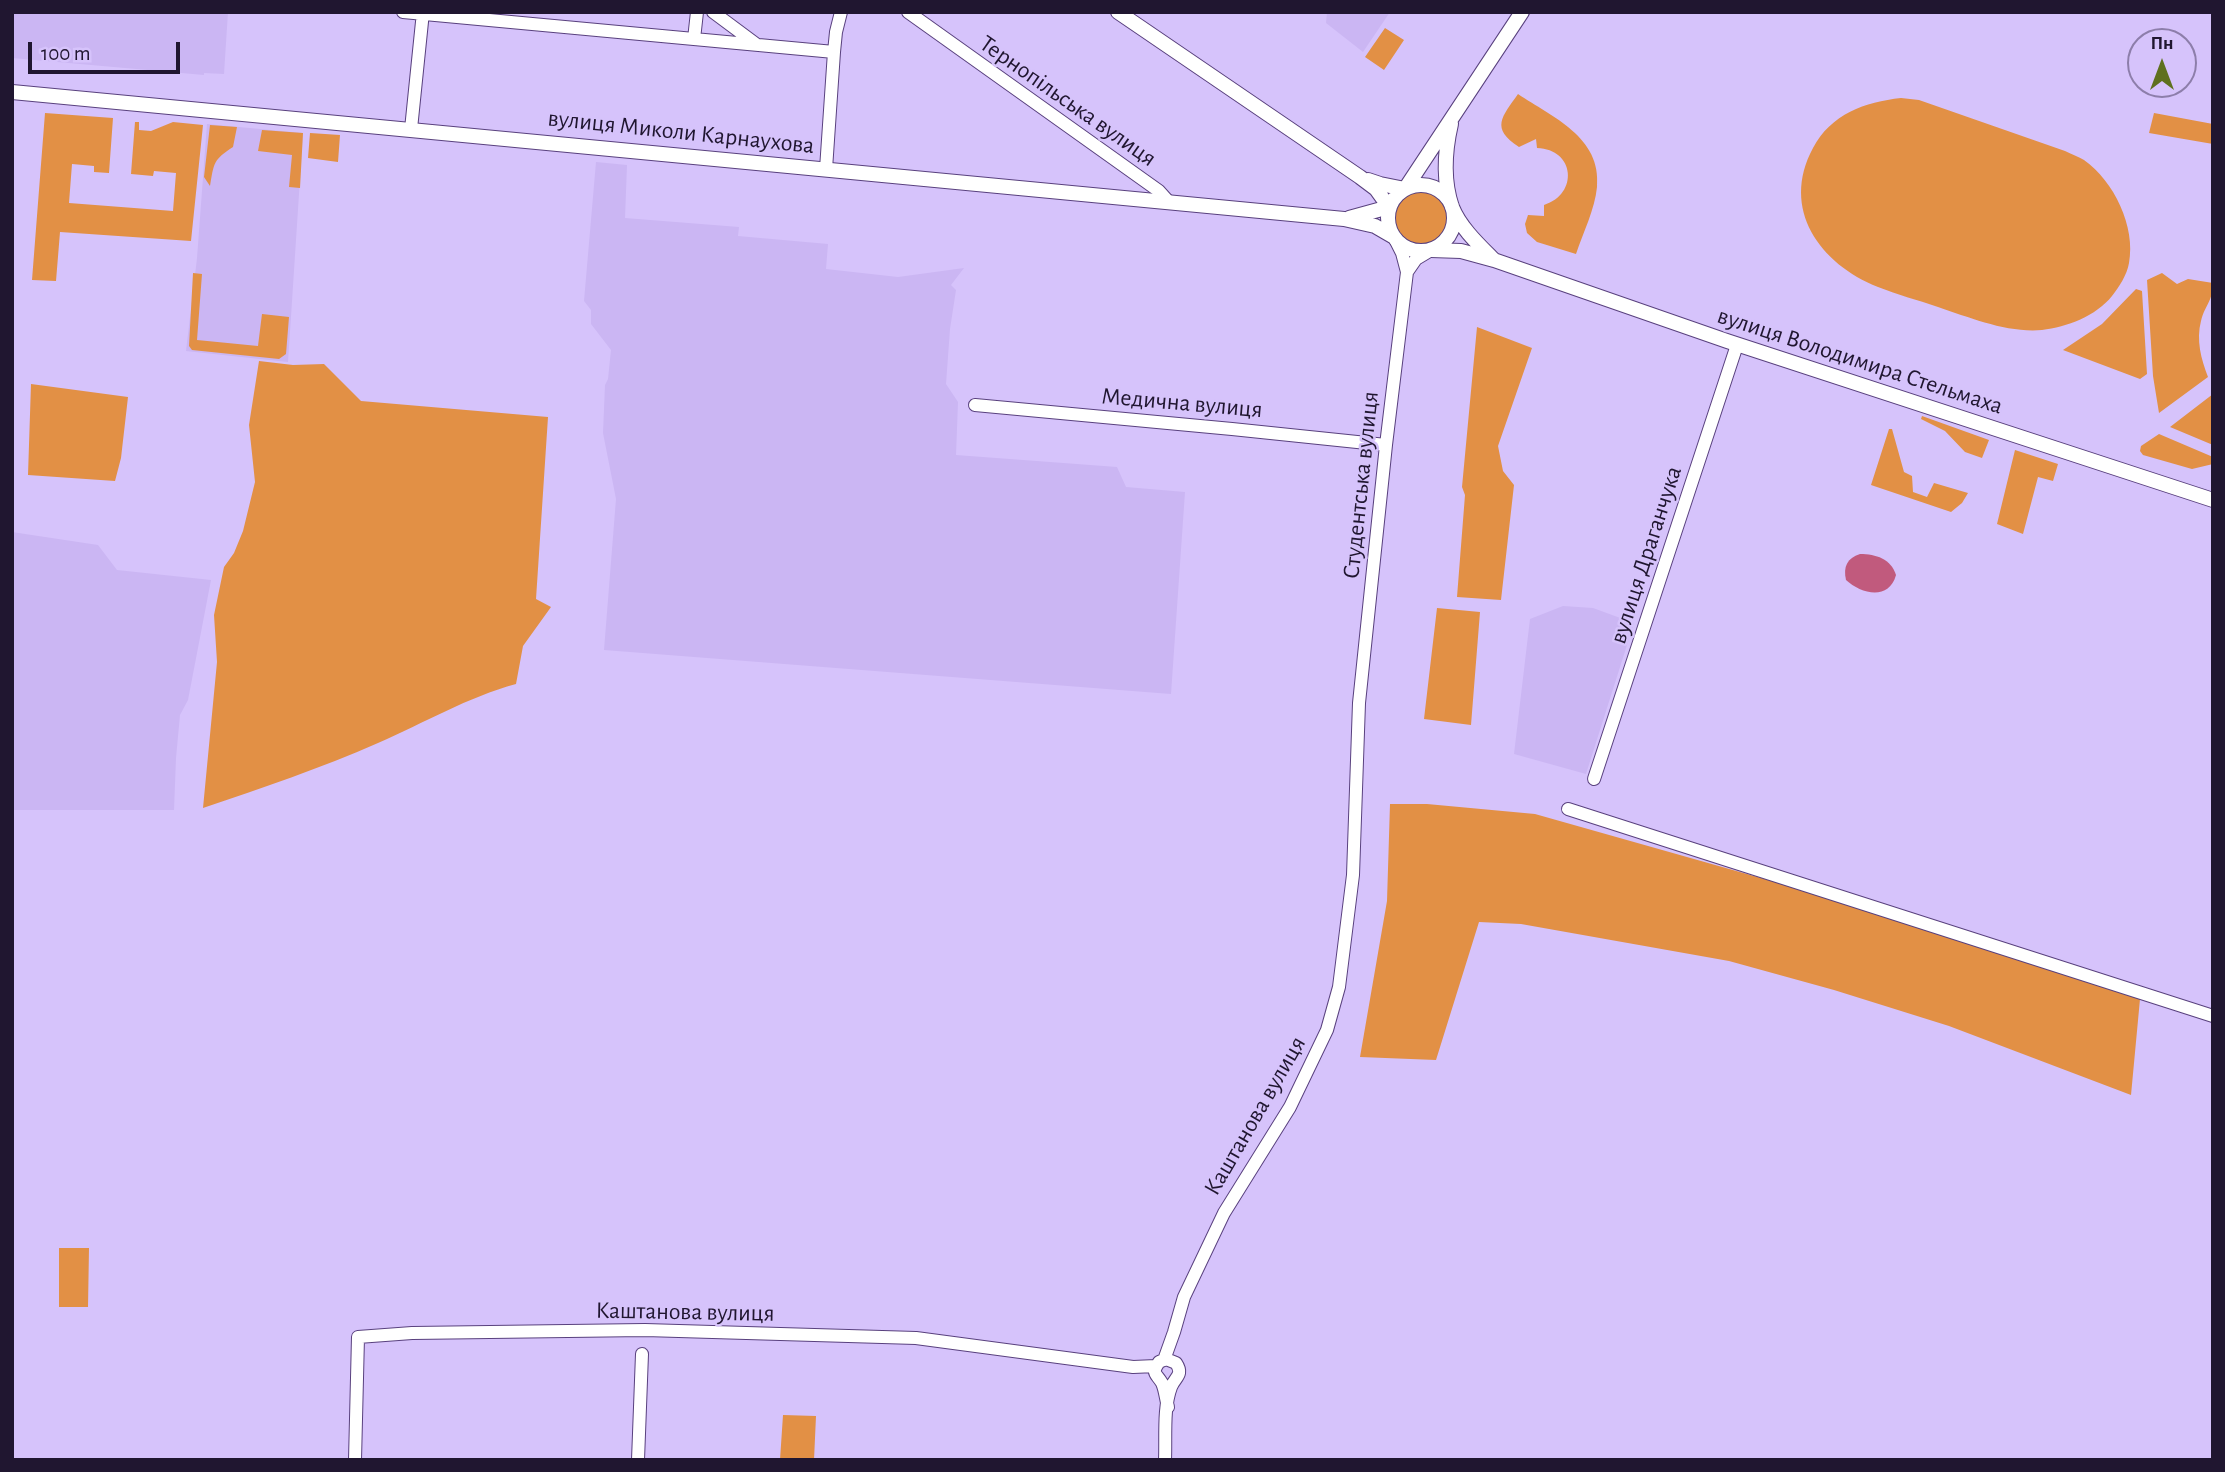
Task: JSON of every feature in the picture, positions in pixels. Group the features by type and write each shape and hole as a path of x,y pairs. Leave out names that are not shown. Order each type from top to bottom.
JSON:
{"main road":[{"path":"1118,12 1360,177 1376,189 1389,207"},
{"path":"1405,189 1522,12"},
{"name":"вулиця Миколи Карнаухова","path":"12,92 1344,219 1375,226 1394,237"},
{"path":"1452,207 1441,192 1433,187 1424,185 1405,189 1398,193 1389,207 1388,223 1394,237 1414,250 1431,250 1448,237 1454,218 1446,170 1447,141 1453,116"},
{"path":"1360,177 1405,189"},
{"name":"вулиця Миколи Карнаухова","path":"1344,219 1389,207"},
{"name":"вулиця Володимира Стельмаха","path":"1452,207 1471,237 1494,260"},
{"name":"вулиця Володимира Стельмаха","path":"1431,250 1461,251 1494,260 1737,345 2213,500"}],"street":[{"path":"403,12 834,52"},
{"path":"694,39 697,12"},
{"path":"713,12 757,45"},
{"path":"826,170 834,52 841,12"},
{"name":"Тернопільська вулиця","path":"908,12 1159,191 1168,201"},
{"path":"411,129 423,13"},
{"path":"1394,237 1407,272"},
{"path":"1407,272 1416,259 1431,250"},
{"name":"Студентська вулиця","path":"1359,703 1407,272"},
{"name":"вулиця Драганчука","path":"1594,779 1737,345"},
{"name":"Медична вулиця","path":"975,405 1386,445"},
{"name":"Каштанова вулиця","path":"355,1460 358,1337 412,1333 645,1330 916,1338 1164,1371 1184,1297 1224,1213 1290,1107 1327,1030 1339,987 1353,875 1359,703"},
{"path":"1568,809 2213,1016"},
{"path":"638,1460 642,1354"},
{"path":"1164,1371 1168,1407 1165,1460"}],"shaded area":[{"path":"12,12 228,12 224,74 204,75 12,58"},
{"path":"1327,12 1390,12 1363,52 1326,23"},
{"path":"1385,28 1404,40 1384,70 1365,57"},
{"path":"1518,94 1572,130 1592,155 1596,170 1596,195 1576,254 1537,242 1527,233 1525,224 1528,215 1544,216 1544,205 1563,192 1568,173 1559,156 1550,150 1537,148 1536,139 1519,147 1504,134 1504,116"},
{"path":"1901,98 1919,100 2065,151 2095,169 2113,192 2126,220 2129,235 2129,263 2125,276 2105,303 2080,319 2052,328 2029,330 2002,327 1878,287 1857,277 1823,249 1811,232 1804,213 1801,192 1804,171 1813,148 1820,136 1839,118 1862,107"},
{"path":"45,113 113,118 109,173 94,172 94,166 72,164 69,203 173,211 176,173 154,171 153,176 131,174 135,122 139,122 139,130 151,131 173,122 203,125 191,241 60,232 56,281 32,280"},
{"path":"2154,113 2213,124 2213,144 2149,133"},
{"path":"207,124 303,133 288,362 186,351 197,258"},
{"path":"210,125 237,127 233,147 216,163 210,186 204,177"},
{"path":"262,130 303,133 300,188 289,187 292,155 258,151"},
{"path":"310,133 340,135 338,162 308,158"},
{"path":"596,162 627,165 625,218 739,227 738,236 828,244 826,269 898,277 964,268 951,285 956,290 946,384 958,402 956,455 1117,467 1126,487 1185,492 1171,694 604,650 616,499 603,433 605,385 611,350 591,324 591,310 584,301"},
{"path":"1421,191 1440,199 1448,218 1440,237 1421,245 1402,237 1394,218 1402,199"},
{"path":"193,273 202,274 197,340 258,346 262,314 289,317 286,354 279,359 192,350 189,346"},
{"path":"2162,273 2177,284 2188,279 2213,283 2199,335 2201,356 2208,377 2159,413 2153,376 2147,280"},
{"path":"2136,289 2142,291 2147,374 2140,379 2063,350 2102,324"},
{"path":"1477,327 1532,348 1498,446 1503,471 1514,485 1501,600 1457,597 1465,495 1462,487"},
{"path":"259,361 293,365 324,364 361,401 548,417 536,599 551,607 523,646 516,684 463,703 335,761 203,808 217,662 214,615 224,567 234,553 243,531 255,482 249,425"},
{"path":"31,384 128,397 121,458 115,481 28,475"},
{"path":"2213,394 2213,445 2170,427"},
{"path":"1922,416 1989,440 1982,458 1965,452 1945,431 1921,419"},
{"path":"1889,429 1892,429 1904,472 1912,476 1913,492 1927,497 1934,483 1968,493 1962,503 1951,512 1871,485"},
{"path":"2159,434 2213,457 2213,464 2192,469 2143,455 2141,446"},
{"path":"2015,450 2058,464 2053,481 2038,477 2023,534 1997,524"},
{"path":"12,532 98,545 117,570 211,580 188,700 180,715 174,810 12,810"},
{"path":"1860,554 1877,556 1891,565 1896,575 1887,589 1881,592 1867,591 1846,580 1847,564"},
{"path":"1563,606 1593,608 1634,623 1586,774 1514,754 1530,619"},
{"path":"1437,608 1480,612 1471,725 1424,719"},
{"path":"1390,804 1427,804 1535,814 1913,921 2140,999 2131,1095 1949,1026 1834,990 1729,961 1521,924 1479,922 1436,1060 1360,1057 1387,901"},
{"path":"59,1248 89,1248 88,1307 59,1307"},
{"path":"783,1415 816,1416 814,1460 780,1460"}]}
